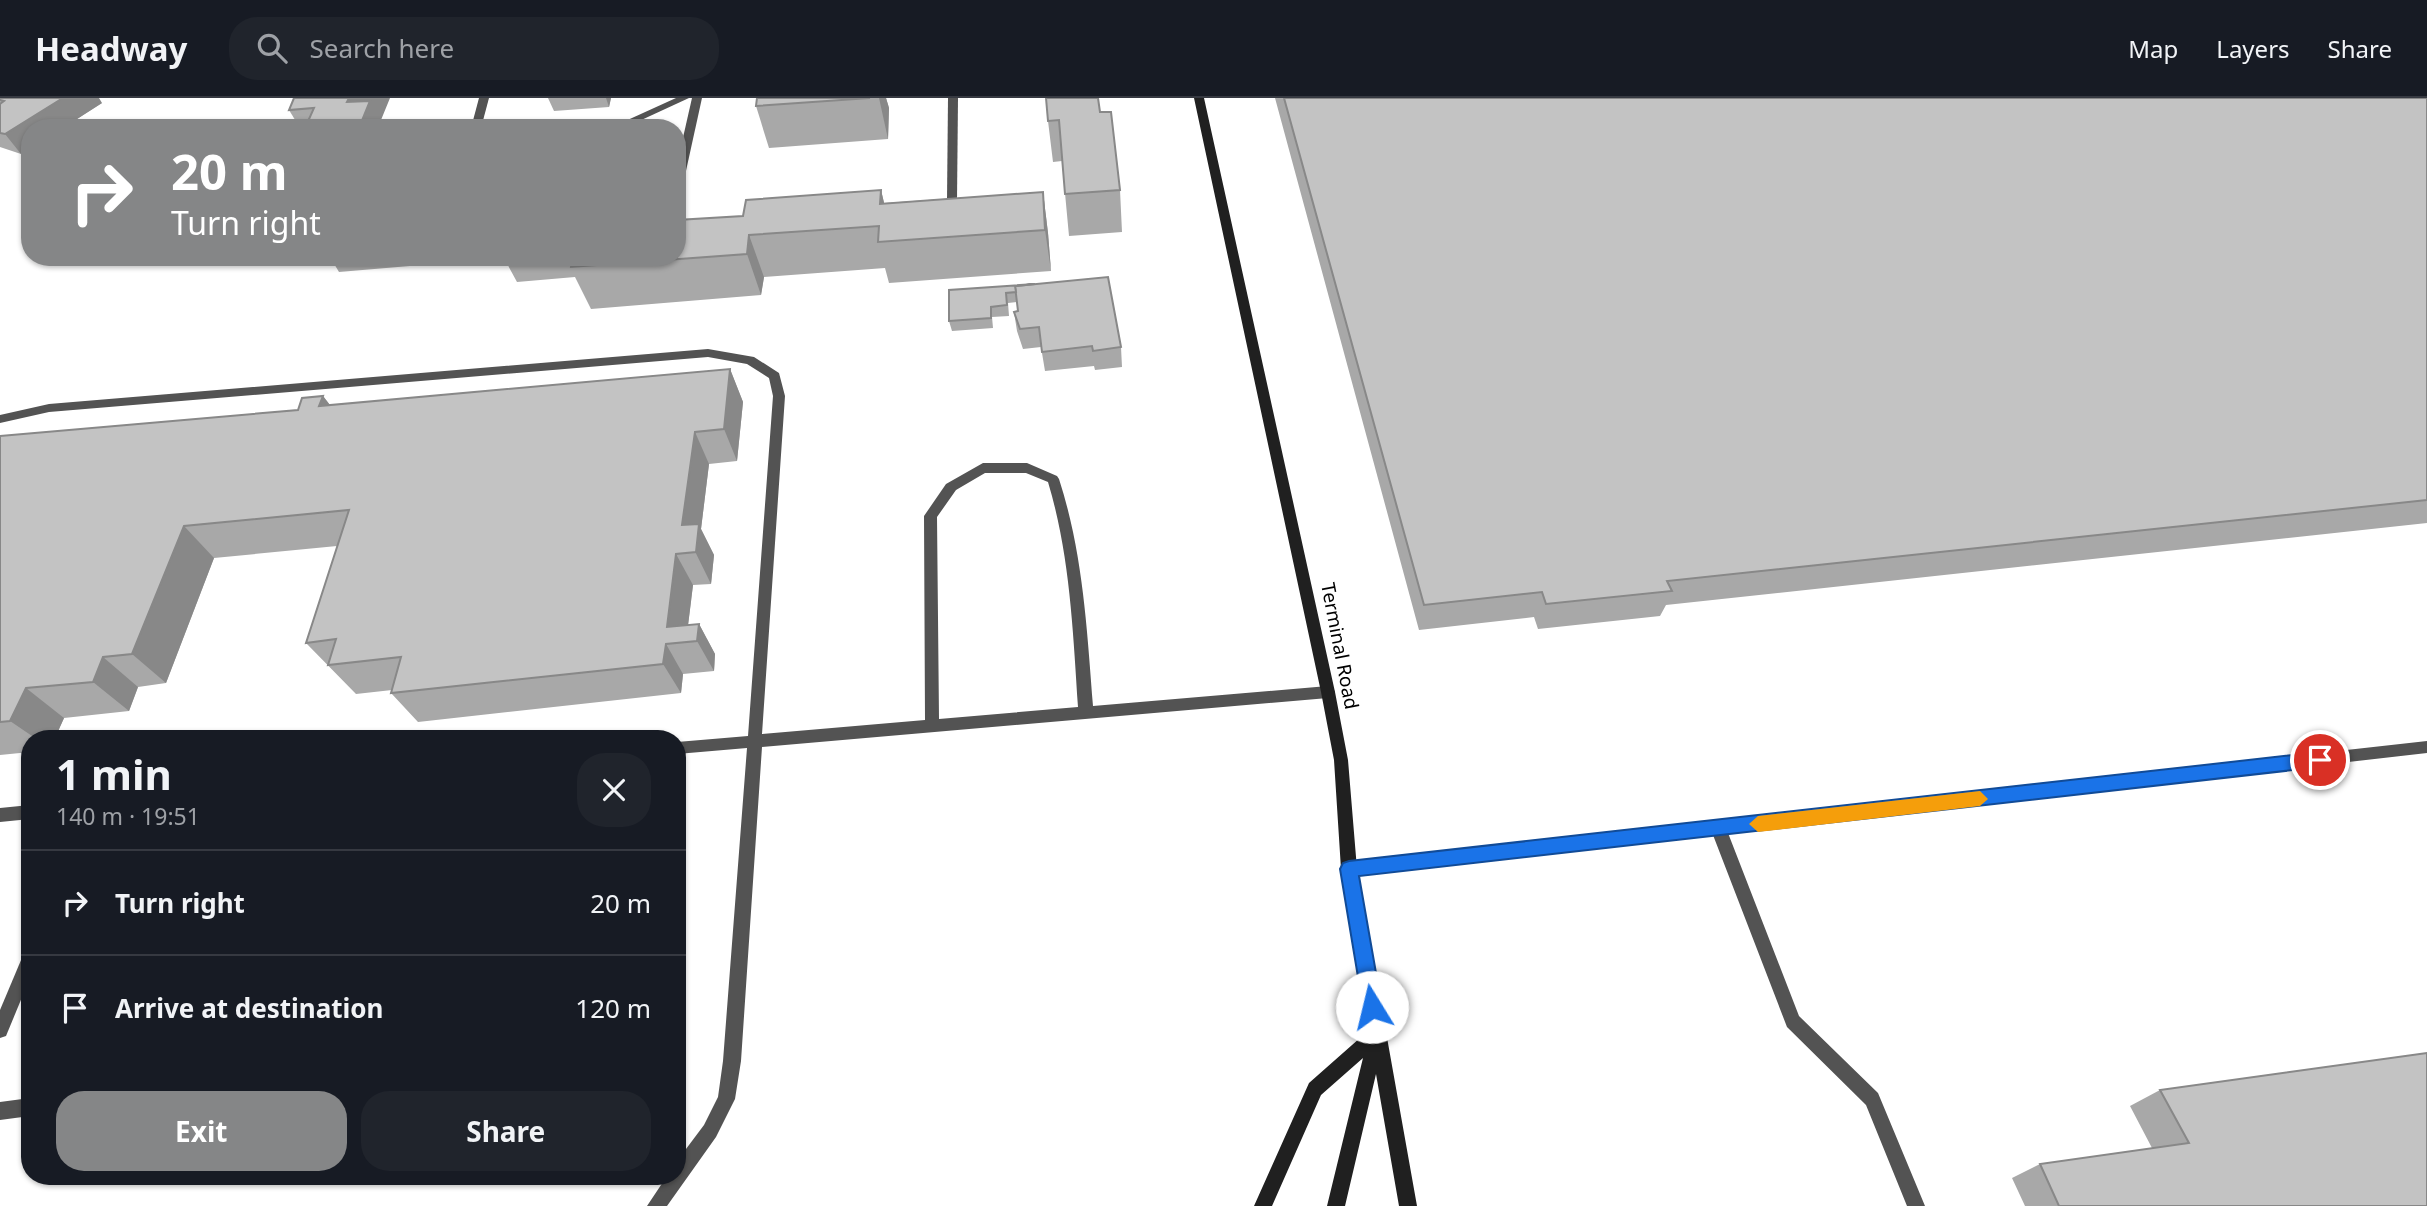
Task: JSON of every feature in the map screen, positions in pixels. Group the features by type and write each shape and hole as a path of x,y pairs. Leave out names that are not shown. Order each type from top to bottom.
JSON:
{"main road":[{"name":"Terminal Road","path":"1199,98 1341,760 1349,869 1377,1034 1336,1206"},
{"path":"1263,1206 1315,1089 1377,1034"},
{"path":"1377,1034 1408,1206"}],"lane":[{"path":"478,119 484,98"},
{"path":"636,119 684,98"},
{"path":"686,148 697,98"},
{"path":"952,200 953,98"},
{"path":"0,419 48,408 708,353 750,360 775,376 779,396 732,1062 726,1099 710,1131 686,1164"},
{"path":"932,725 930,516 951,487 983,468 1027,468 1053,480 1062,503 1076,599 1086,712"},
{"path":"686,747 1328,692"},
{"path":"1349,869 2427,747"},
{"path":"0,815 21,813"},
{"path":"1718,828 1793,1021 1872,1099 1916,1206"},
{"path":"0,1030 21,980"},
{"path":"0,1111 21,1108"},
{"path":"656,1206 671,1185"}],"building":[{"path":"63,98 29,119 21,119 21,124 5,134 0,133 0,104 4,101 0,100"},
{"path":"294,98 349,98 347,102 370,101 363,119 309,119 314,108 289,110"},
{"path":"757,98 870,98 756,106"},
{"path":"1046,98 1098,98 1100,112 1111,112 1120,190 1065,194 1059,120 1048,121"},
{"path":"1284,98 2427,98 2427,500 1667,581 1672,591 1546,604 1542,592 1424,605"},
{"path":"881,190 880,204 1043,192 1045,230 878,242 879,226 749,235 747,254 686,259 686,219 743,216 746,200"},
{"path":"1108,277 1121,347 1093,351 1092,346 1042,352 1039,327 1020,329 1014,312 1018,311 1015,286"},
{"path":"1035,284 1015,286 1016,292 1006,293 1007,305 991,307 991,318 949,321 949,290"},
{"path":"730,369 724,429 695,432 682,525 699,524 696,552 676,554 667,627 699,624 697,641 666,644 663,664 391,693 401,657 328,665 336,639 306,643 349,510 184,526 132,654 103,657 93,682 26,688 10,721 0,722 0,436 298,410 302,398 323,396 319,406"},
{"path":"2427,1053 2427,1206 2059,1206 2040,1164 2189,1143 2160,1090"}],"slow traffic":[{"path":"1758,824 1980,799"}],"route":[{"path":"1372,1007 1349,869 2320,760"}]}
